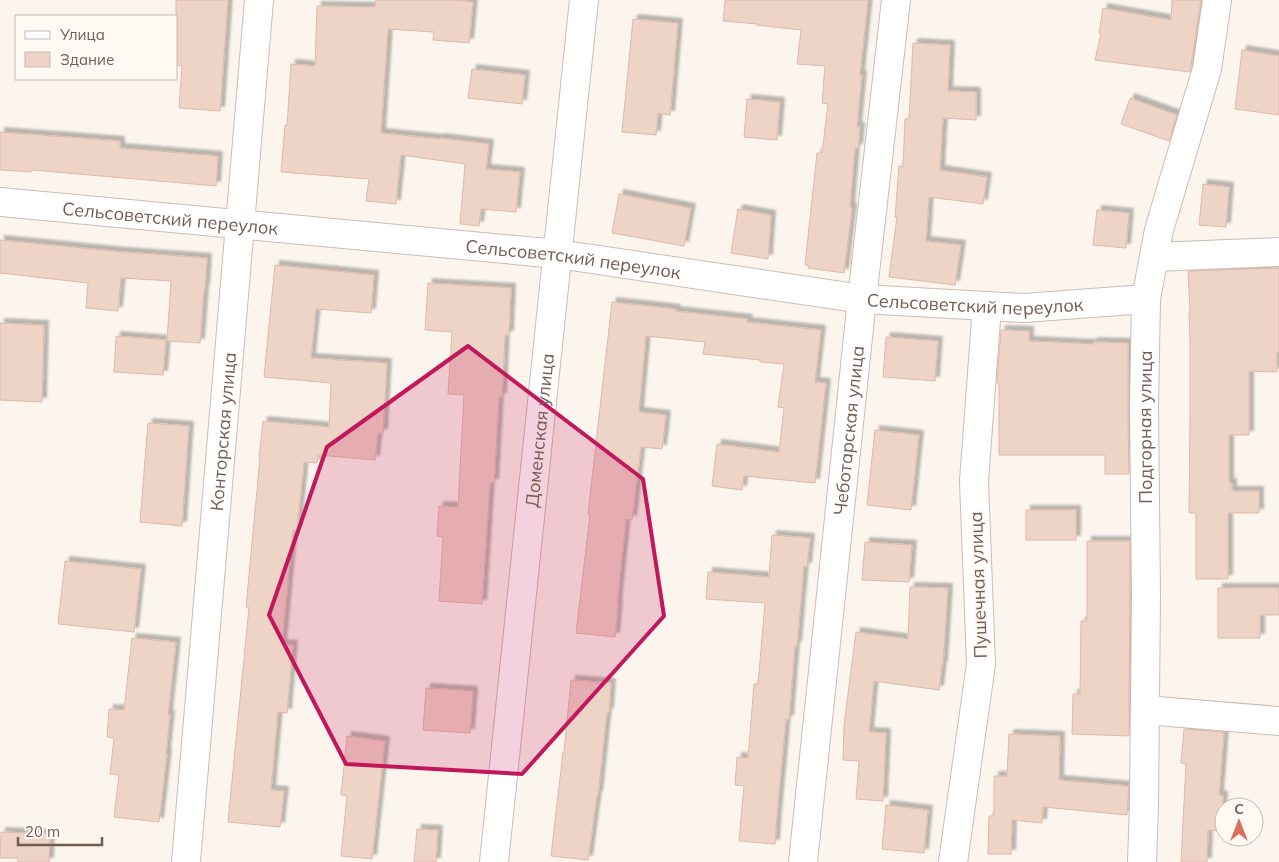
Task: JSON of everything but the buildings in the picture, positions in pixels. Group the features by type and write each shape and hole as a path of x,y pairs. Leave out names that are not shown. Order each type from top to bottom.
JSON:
{"street":[{"name":"Конторская улица","path":"186,862 259,0"},
{"name":"Доменская улица","path":"494,862 584,0"},
{"name":"Чеботарская улица","path":"803,862 862,300 896,0"},
{"name":"Подгорная улица","path":"1142,862 1146,595 1144,407 1146,300 1159,230 1207,69 1217,0"},
{"name":"Сельсоветский переулок","path":"0,202 558,254 862,300 1024,308 1146,300"},
{"path":"1154,257 1279,252"},
{"name":"Пушечная улица","path":"953,862 981,664 974,481 987,306"},
{"path":"1145,710 1279,721"}],"highlighted area":[{"path":"468,346 643,479 664,616 522,774 346,764 269,615 327,447"}]}
